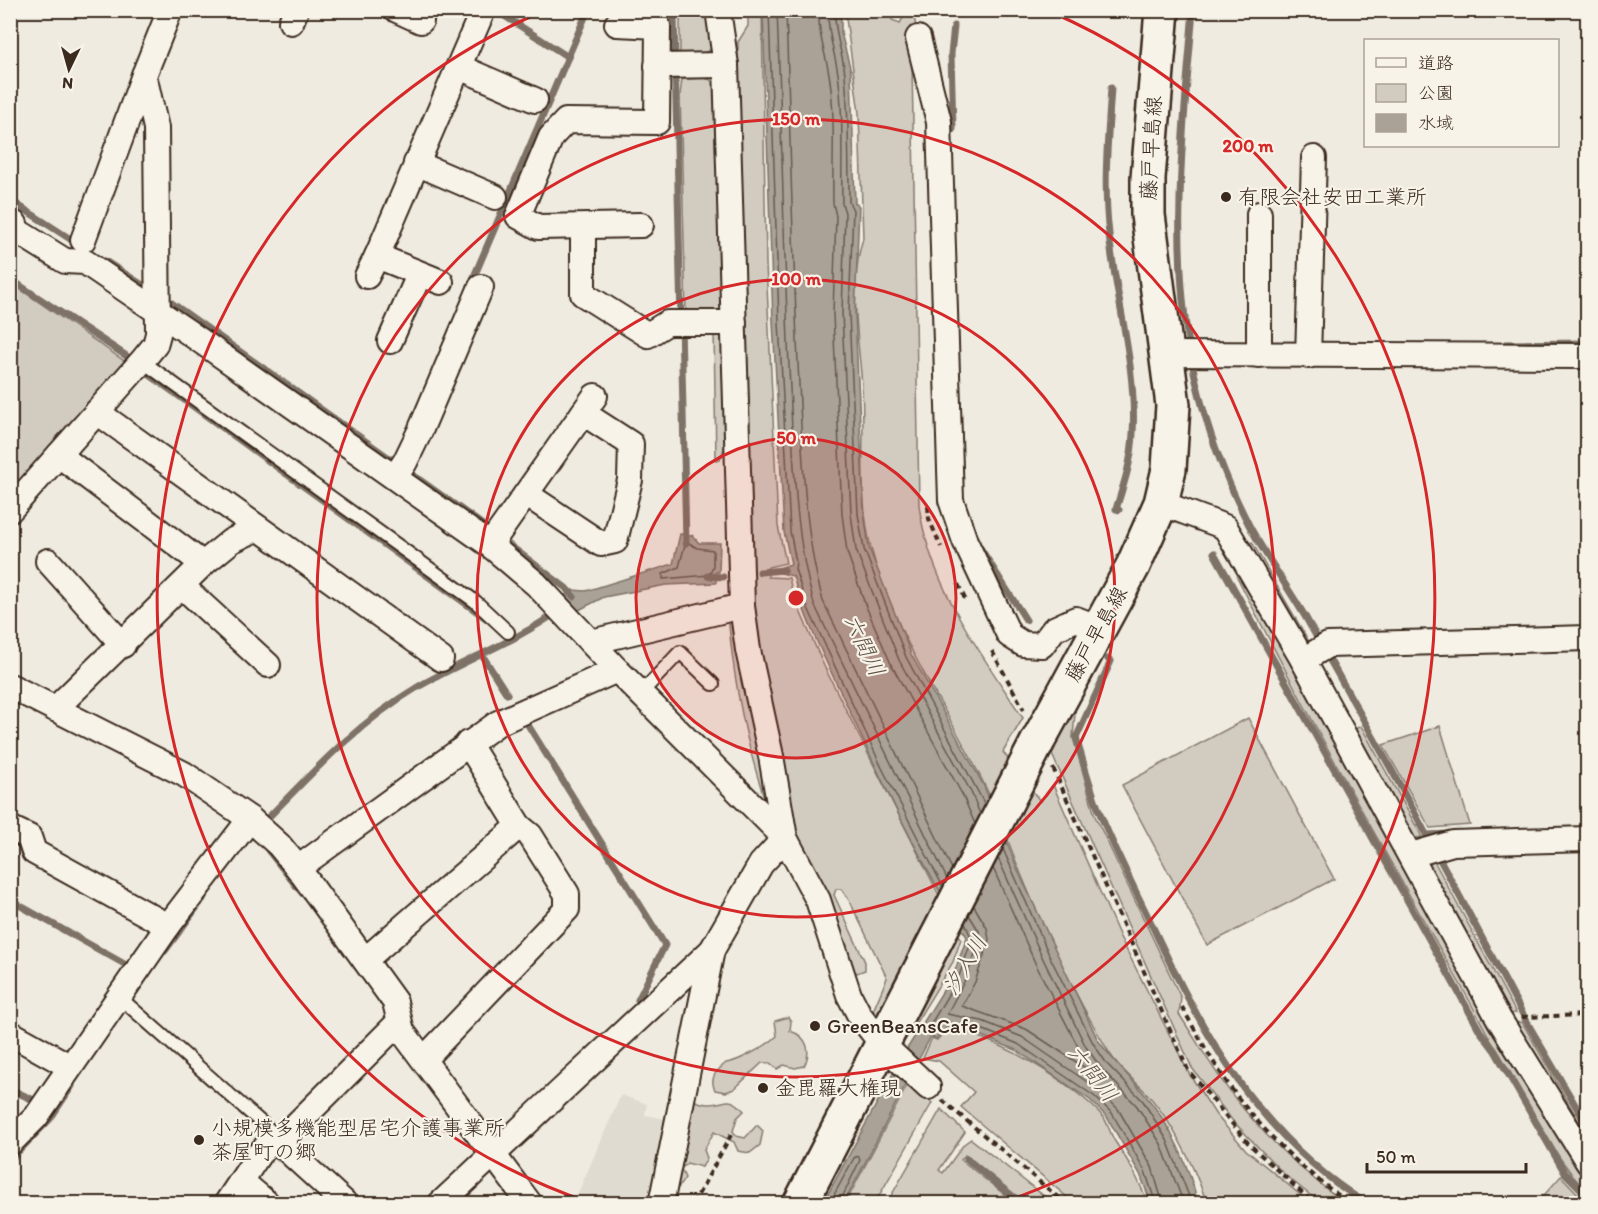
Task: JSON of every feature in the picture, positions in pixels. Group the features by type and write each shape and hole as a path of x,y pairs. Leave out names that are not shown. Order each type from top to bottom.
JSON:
{"main road":[{"name":"藤戸早島線","path":"800,1203 887,1045 1039,739 1138,558 1161,503 1169,469 1173,405 1182,354 1148,214 1154,12"}],"street":[{"path":"83,240 147,86 170,10"},
{"path":"397,10 421,21"},
{"path":"390,341 430,278 372,266 483,10"},
{"path":"718,10 726,64 742,606 748,650 771,756 785,838"},
{"path":"618,24 658,26 669,66 657,122 566,121 551,137 518,216 538,227 641,225"},
{"path":"918,38 939,122 951,500 965,542 1009,635 1023,644 1042,645 1054,629 1076,619 1099,628"},
{"path":"669,66 726,64"},
{"path":"459,67 535,100"},
{"path":"10,510 142,361 154,345 158,334 156,128 147,86"},
{"path":"1309,348 1314,158"},
{"path":"416,163 495,197"},
{"path":"1259,214 1259,347"},
{"path":"10,220 15,224 16,231 65,261 85,262 158,313 399,471 495,538 617,670 785,838 818,900 849,995 860,1016 928,1087"},
{"path":"583,227 583,294 667,331 734,323"},
{"path":"399,471 482,288"},
{"path":"1182,354 1259,347 1587,356"},
{"path":"495,538 589,404 631,444 630,480 615,541 601,544 526,494"},
{"path":"97,412 441,659"},
{"path":"59,455 203,564"},
{"path":"1161,503 1226,526 1315,653 1426,850 1499,1019 1587,1162"},
{"path":"55,709 123,645 203,564 231,540 258,528"},
{"path":"48,561 123,645"},
{"path":"182,586 268,665"},
{"path":"591,642 742,606"},
{"path":"1315,653 1587,638"},
{"path":"298,868 498,723 617,670"},
{"path":"11,686 184,774 251,825 298,868 395,1002 402,1031 530,1203"},
{"path":"424,1059 567,909 567,894 530,835 519,826 468,743"},
{"path":"10,1143 24,1132 46,1103 69,1066 125,1001 168,926 251,825"},
{"path":"365,960 519,826"},
{"path":"10,828 28,837 34,852 168,926"},
{"path":"440,1203 712,950 761,864 785,838"},
{"path":"1426,850 1587,839"},
{"path":"661,1203 712,950"},
{"path":"226,1203 259,1154 269,1144 280,1141 399,1022"},
{"path":"10,1033 69,1066"},
{"path":"280,1141 346,1203"},
{"path":"242,1181 268,1203"}],"lane":[{"path":"142,361 476,602 508,632"},
{"path":"641,693 680,652 713,684"},
{"path":"125,1001 280,1141"}],"path":[{"path":"1182,1007 1222,1076 1256,1118 1296,1159 1352,1203"},
{"path":"1533,1017 1587,1015"},
{"path":"928,1087 1066,1203"},
{"path":"693,1203 731,1135"}],"shaded area":[{"path":"621,1095 647,1104 645,1115 671,1120 654,1203 573,1204"}],"green space":[{"path":"680,11 707,11 712,49 704,53 680,53"},
{"path":"748,11 762,11 766,264 778,526 786,563 768,567 768,577 789,578 793,595 824,666 961,939 953,962 901,1047 873,1011 887,978 849,900 841,889 836,889 834,895 865,962 865,970 857,973 852,970 825,887 792,830 789,786 763,684 753,631 752,519 737,136 738,42 748,26"},
{"path":"845,11 891,11 892,20 900,23 903,18 914,16 916,27 912,61 919,505 933,562 945,590 974,642 1023,718 1003,752 1040,801 1053,785 1120,937 1190,1075 1216,1115 1246,1150 1310,1203 1207,1203 1190,1162 1168,1121 1150,1097 1114,1060 1073,989 1031,897 990,797 893,611 871,548 863,488 863,405 855,292 863,238 859,113"},
{"path":"682,79 711,80 716,94 723,301 721,311 686,314 680,95"},
{"path":"11,283 130,365 11,497"},
{"path":"714,331 721,333 724,339 727,440 720,460 716,461"},
{"path":"1252,542 1312,647 1308,649 1246,545"},
{"path":"1245,575 1562,1142 1587,1175 1587,1193 1568,1170 1535,1119 1346,782 1237,577"},
{"path":"728,614 735,615 767,792 764,797 740,706"},
{"path":"1076,701 1073,737 1095,816 1181,998 1179,1014 1222,1081 1262,1130 1288,1156 1345,1203 1320,1203 1284,1174 1232,1120 1192,1068 1050,750"},
{"path":"1248,718 1334,879 1207,945 1122,785"},
{"path":"1361,726 1422,837 1409,839 1351,731"},
{"path":"1440,726 1470,825 1430,828 1383,745"},
{"path":"1433,859 1516,1013 1509,1014 1427,866"},
{"path":"788,1017 791,1021 790,1031 804,1040 808,1050 804,1066 795,1068 784,1065 777,1069 770,1063 762,1063 734,1089 726,1092 715,1090 713,1078 719,1069 726,1063 745,1056 773,1040 777,1036 775,1021"},
{"path":"1522,1022 1587,1135 1587,1153 1509,1024"},
{"path":"946,1030 963,1032 1007,1049 1054,1076 1092,1105 1104,1118 1114,1140 1134,1172 1148,1203 1074,1203 961,1107 974,1092 939,1061 923,1058 932,1038 937,1040"},
{"path":"909,1082 932,1103 875,1203 845,1204"},
{"path":"693,1100 706,1104 734,1102 744,1111 737,1118 733,1131 736,1136 745,1138 757,1125 763,1131 760,1145 750,1153 738,1151 734,1142 714,1132 704,1150 707,1158 702,1167 687,1163 681,1169 685,1178 678,1188 667,1188"},
{"path":"941,1109 965,1132 939,1170 943,1173 964,1144 971,1139 1053,1203 1026,1203 965,1155 961,1160 1015,1203 887,1203"},
{"path":"1561,1176 1587,1203 1537,1203"}],"water":[{"path":"763,11 841,11 841,33 851,71 855,203 859,206 855,313 864,513 869,548 911,654 984,786 1020,875 1098,1040 1155,1107 1171,1133 1190,1175 1198,1203 1151,1203 1140,1174 1107,1117 1090,1100 1016,1050 977,1034 946,1028 936,1039 931,1036 844,1203 823,1203 902,1057 954,973 967,937 920,855 878,771 819,646 793,576 777,572 776,569 791,564 784,532 773,322"},
{"path":"680,534 692,535 699,543 720,543 719,572 716,572 716,583 666,585 604,597 573,613 564,602 565,595 572,590 586,591 673,564"}],"waterway":[{"path":"470,286 588,10"},
{"path":"1193,10 1182,151 1180,245 1182,292 1188,339 1201,403 1219,457 1249,525 1306,618 1431,844"},
{"path":"497,11 568,57"},
{"path":"674,13 686,543"},
{"path":"947,136 953,129 951,54 954,26"},
{"path":"1111,88 1107,216 1129,358 1133,408 1131,453 1116,509 1119,510"},
{"path":"10,200 78,244"},
{"path":"105,261 144,286"},
{"path":"10,279 131,359"},
{"path":"169,301 476,520 566,588 574,597"},
{"path":"1506,344 1588,343"},
{"path":"147,373 487,619"},
{"path":"981,549 1026,620"},
{"path":"1214,553 1480,1031 1495,1051 1565,1173 1588,1196"},
{"path":"760,572 784,570"},
{"path":"708,576 723,577"},
{"path":"262,824 334,751 394,702 433,678 523,633 557,612"},
{"path":"482,655 507,694"},
{"path":"1108,659 1111,661 1076,738 1097,807 1125,870 1192,1005 1238,1080 1295,1148 1329,1177 1367,1204"},
{"path":"528,725 665,945 638,1000"},
{"path":"1427,835 1448,834"},
{"path":"268,850 302,893"},
{"path":"1437,854 1528,1024 1588,1127"},
{"path":"165,951 203,899"},
{"path":"10,900 128,966"},
{"path":"10,1160 50,1119 72,1086"},
{"path":"10,1089 40,1103"},
{"path":"967,1159 1021,1204"}],"place":[{"name":"有限会社安田工業所","path":"1226,197"},
{"name":"GreenBeansCafe","path":"815,1026"},
{"name":"金毘羅大権現","path":"763,1088"},
{"name":"小規模多機能型居宅介護事業所 茶屋町の郷","path":"199,1140"}],"water label":[{"name":"六間川","path":"865,645"},
{"name":"汐入川","path":"964,965"},
{"name":"六間川","path":"1093,1073"}]}
